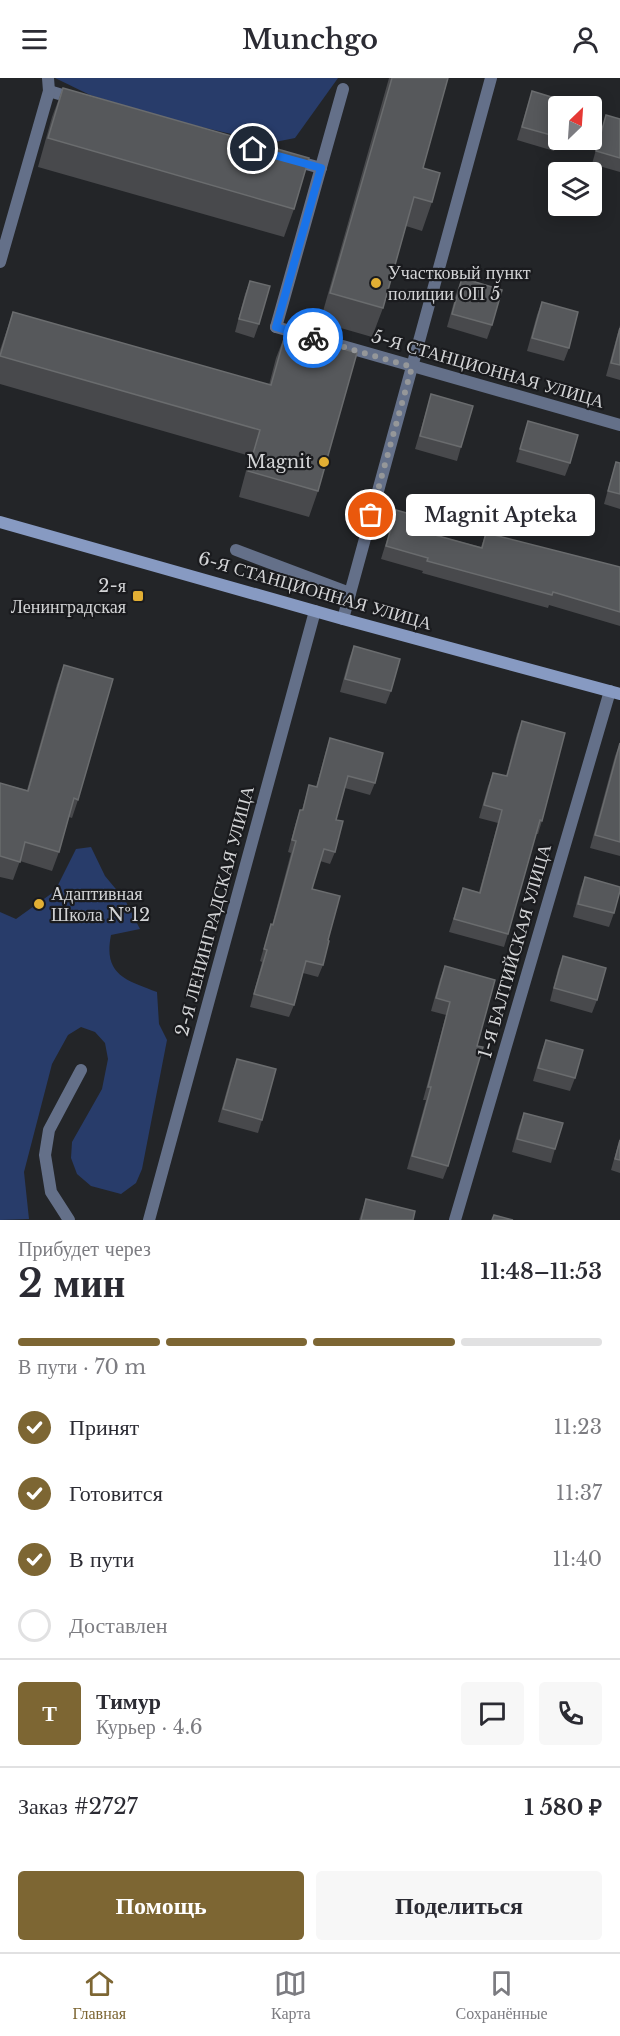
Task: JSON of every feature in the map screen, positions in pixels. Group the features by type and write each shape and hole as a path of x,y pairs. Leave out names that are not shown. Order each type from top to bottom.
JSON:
{"main road":[{"name":"6-Я СТАНЦИОННАЯ УЛИЦА","path":"0,522 615,693"}],"street":[{"path":"343,619 491,78"},
{"path":"0,262 48,84 83,100"},
{"path":"276,155 321,168 343,89"},
{"name":"5-Я СТАНЦИОННАЯ УЛИЦА","path":"321,168 276,327 620,425"},
{"path":"236,550 350,593"},
{"name":"2-Я ЛЕНИНГРАДСКАЯ УЛИЦА","path":"149,1220 315,611"},
{"name":"1-Я БАЛТИЙСКАЯ УЛИЦА","path":"455,1220 615,693"},
{"path":"69,1220 51,1192 45,1155 49,1130 81,1070"}],"shaded area":[{"path":"55,78 338,78 295,138 270,143 171,120 90,95"},
{"path":"91,847 105,876 125,900 140,929 111,935 110,959 119,974 157,992 159,1024 167,1040 142,1169 136,1183 121,1194 91,1186 77,1174 71,1158 72,1142 102,1089 108,1059 105,1043 95,1032 81,1027 68,1035 52,1064 24,1172 29,1219 0,1220 0,912 16,919 55,891 76,849"}],"building":[{"path":"392,78 448,78 423,168 440,173 432,202 414,197 383,308 330,293"},
{"path":"63,88 309,158 294,209 48,138"},
{"path":"532,91 548,96 548,134 522,127"},
{"path":"606,115 620,119 620,158 596,151 602,150 602,129"},
{"path":"462,278 502,290 492,325 452,314"},
{"path":"250,281 270,286 259,324 239,319"},
{"path":"542,302 578,312 569,348 532,338"},
{"path":"13,312 271,385 286,332 357,353 318,491 248,471 260,430 0,356"},
{"path":"620,328 620,365 611,363"},
{"path":"431,394 473,406 461,447 420,436"},
{"path":"528,421 578,435 570,463 520,449"},
{"path":"616,462 620,463 620,494 608,491"},
{"path":"396,510 428,519 424,532 482,548 486,533 620,567 620,612 553,592 552,595 427,561 428,558 386,546"},
{"path":"354,646 400,659 391,691 345,679"},
{"path":"64,665 113,679 78,800 74,798 59,852 25,842 20,862 0,856 0,783 28,791"},
{"path":"522,721 565,733 542,821 540,820 508,934 454,919 463,888 480,893 502,810 484,805 493,773 507,776"},
{"path":"330,738 383,753 375,783 348,776 336,820 343,821 335,852 324,849 312,889 340,896 323,965 306,961 294,1005 254,994 267,950 264,949 271,924 273,925 296,841 292,840 300,810 303,810 309,785 317,787"},
{"path":"620,743 620,842 595,835"},
{"path":"585,877 620,887 614,913 578,904"},
{"path":"563,956 606,968 597,1000 554,988"},
{"path":"445,966 495,980 477,1046 483,1047 448,1166 412,1156 431,1087 428,1087 450,1002 436,998"},
{"path":"546,1040 583,1050 575,1078 538,1068"},
{"path":"237,1059 276,1069 262,1120 223,1109"},
{"path":"524,1113 563,1123 555,1149 517,1139"},
{"path":"620,1140 620,1160 615,1159"},
{"path":"366,1199 415,1211 413,1220 361,1220"},
{"path":"494,1215 513,1220 492,1220"}],"way so far":[{"path":"313,338 412,367 371,515"}],"place":[{"name":"Участковый пункт полиции ОП 5","path":"376,283"},
{"name":"Magnit","path":"324,462"},
{"name":"Magnit Apteka","path":"371,515"},
{"name":"2-я Ленинградская","path":"138,596"},
{"name":"Адаптивная Школа №12","path":"39,904"}],"route":[{"path":"253,149 321,168 276,327 313,338"}]}
